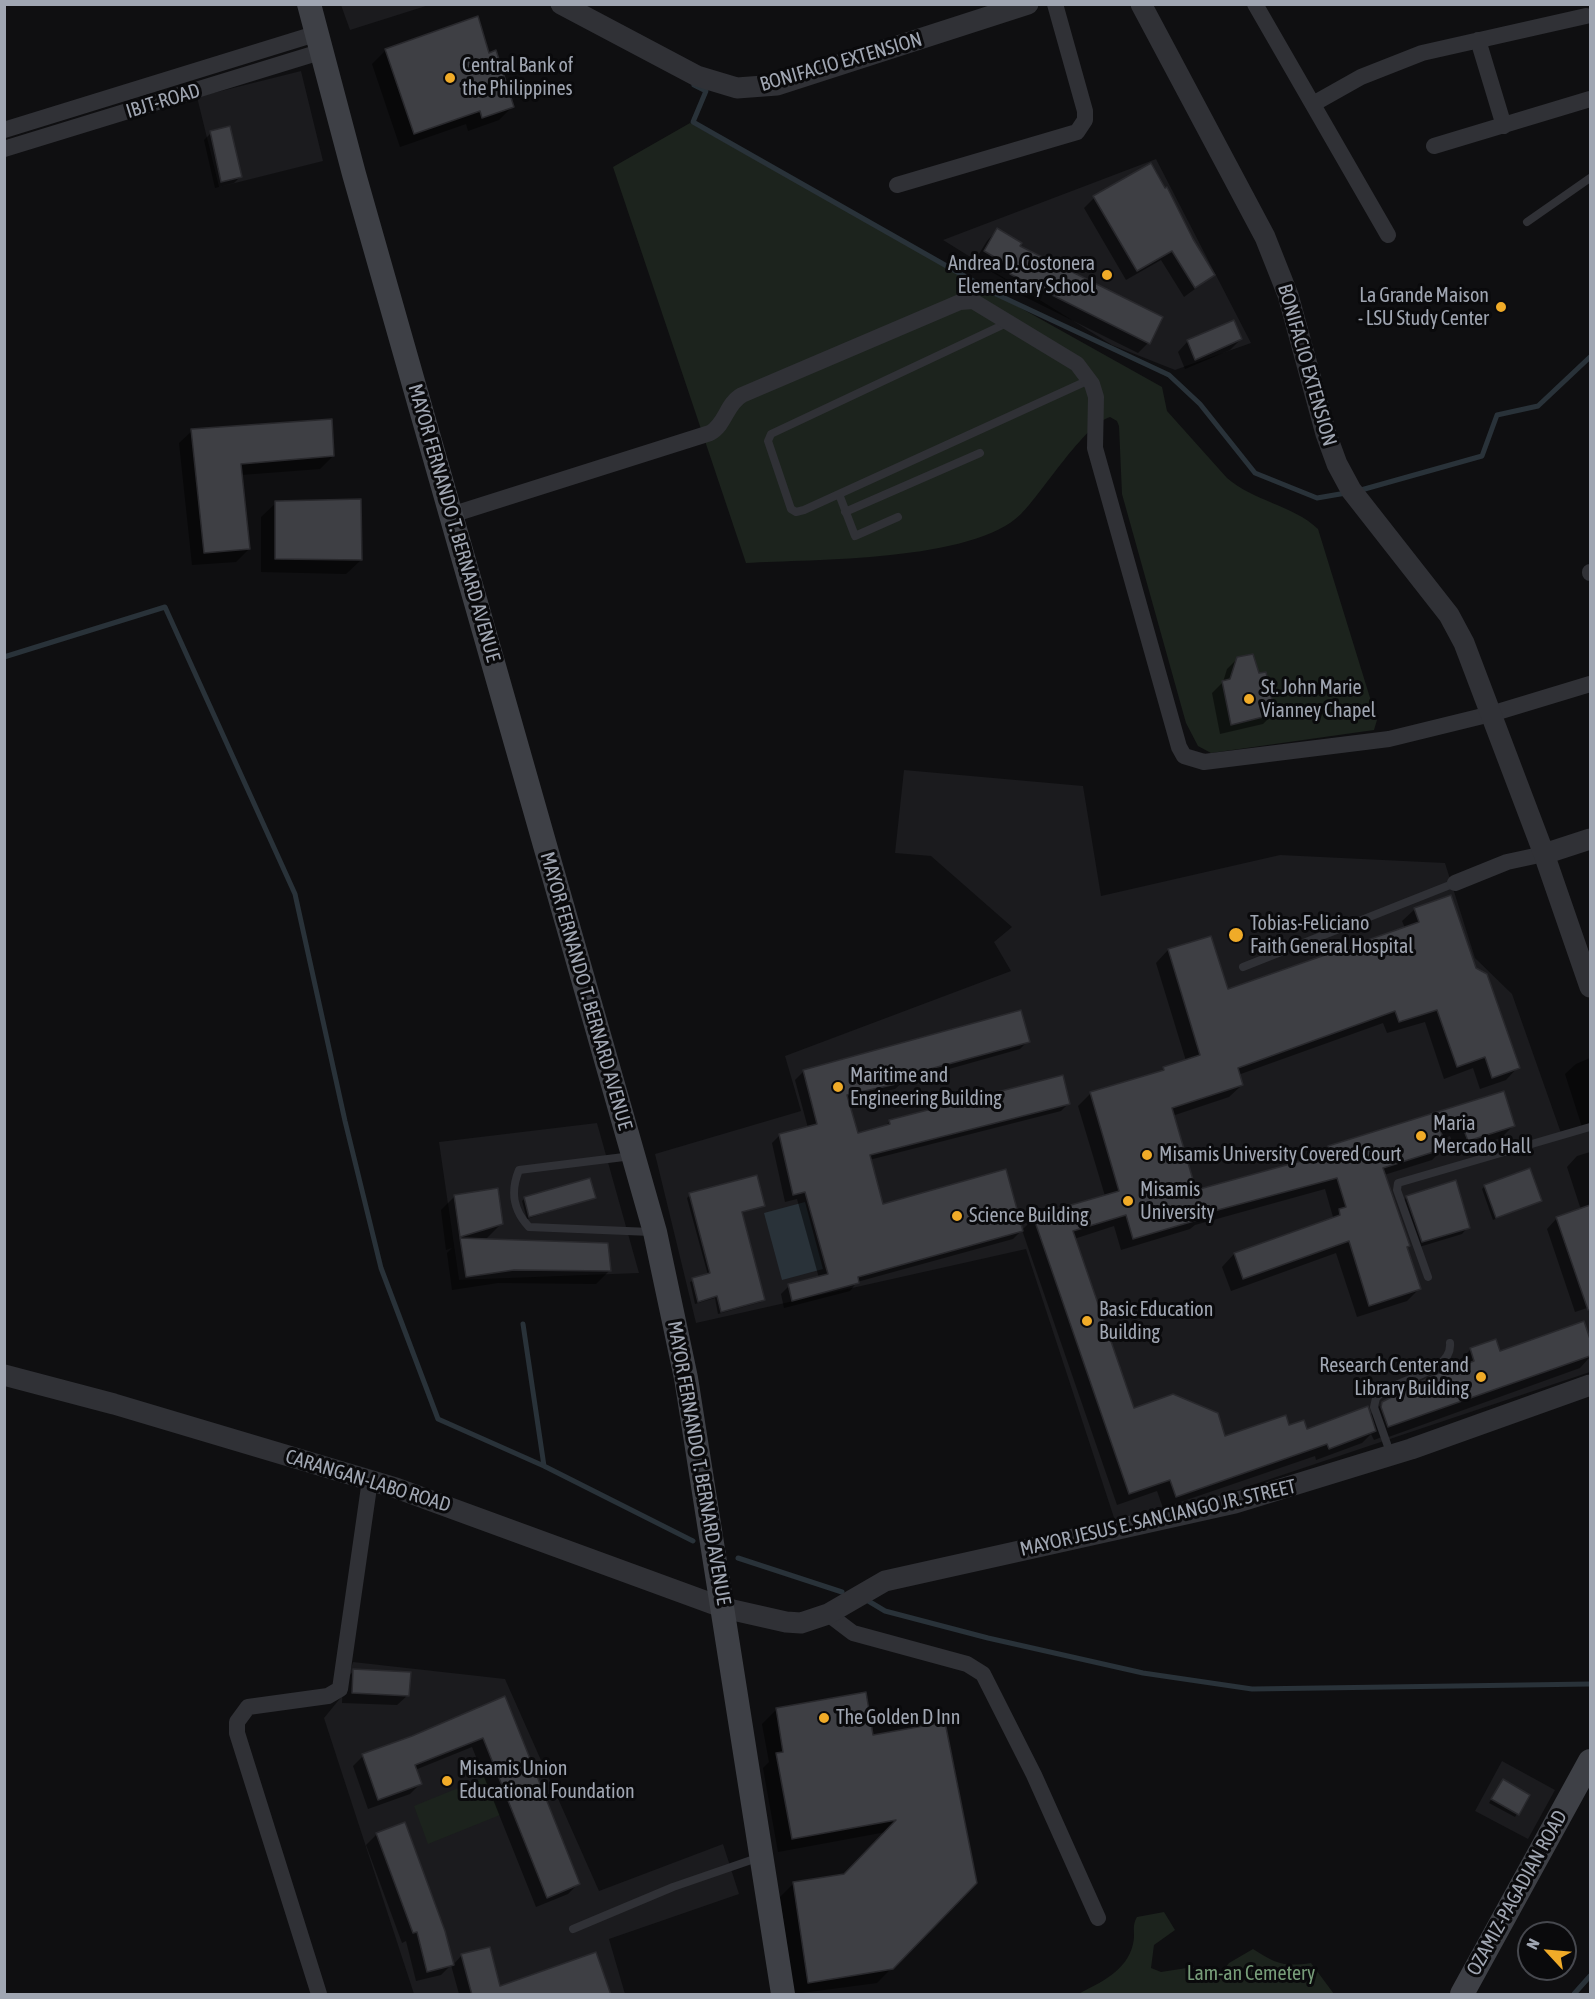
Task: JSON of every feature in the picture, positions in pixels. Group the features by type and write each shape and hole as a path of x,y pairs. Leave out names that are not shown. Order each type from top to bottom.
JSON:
{"main road":[{"name":"MAYOR FERNANDO T. BERNARD AVENUE","path":"309,4 318,43 655,1232 677,1328 724,1608 783,1995"},
{"name":"OZAMIZ-PAGADIAN ROAD","path":"1462,1995 1590,1761"}],"street":[{"name":"BONIFACIO EXTENSION","path":"561,4 697,76 737,88 759,88 777,85 1028,4"},
{"path":"897,185 1077,132 1082,128 1085,111 1055,4"},
{"name":"BONIFACIO EXTENSION","path":"1141,4 1274,258 1288,295 1326,434 1337,464 1352,490 1449,615 1464,643 1544,854 1590,985"},
{"path":"1255,4 1388,235"},
{"path":"1313,104 1361,77 1422,53 1586,16"},
{"path":"1479,40 1504,126"},
{"name":"IBJT-ROAD","path":"4,130 247,55 318,43"},
{"name":"IBJT-ROAD","path":"4,149 252,73 318,43"},
{"path":"247,55 252,73"},
{"path":"1434,146 1590,99"},
{"path":"451,515 710,433 720,425 731,403 742,395 966,300 981,304 1077,364 1089,380 1096,397 1094,430 1100,465 1179,747 1184,756 1204,762 1389,739 1491,714 1590,684"},
{"path":"1455,883 1507,862 1544,854 1590,838"},
{"name":"CARANGAN-LABO ROAD","path":"4,1375 114,1404 370,1480 527,1534 724,1608"},
{"name":"MAYOR JESUS E. SANCIANGO JR. STREET","path":"724,1608 786,1622 801,1623 828,1614 872,1587 900,1576 1235,1503 1391,1455 1590,1385"},
{"path":"319,1995 237,1733 237,1722 248,1707 328,1696 339,1689 370,1480"},
{"path":"828,1614 853,1634 967,1664 983,1674 1034,1775 1098,1918"}],"lane":[{"path":"1527,222 1590,178"},
{"path":"1009,322 771,434 768,441 793,511 799,512 1089,380"},
{"path":"845,512 980,453"},
{"path":"839,494 855,536 898,517"},
{"path":"1242,967 1455,883"},
{"path":"1428,1277 1397,1190 1398,1183 1590,1127"},
{"path":"633,1156 519,1170 514,1181 515,1205 529,1227 655,1232"},
{"path":"1391,1455 1374,1407 1375,1400 1388,1389 1444,1362 1450,1353 1450,1343"},
{"path":"573,1929 673,1887 763,1856"}],"shaded area":[{"path":"341,4 429,5 350,30"},
{"path":"301,71 323,161 219,187 197,97"},
{"name":"Andrea D. Costonera Elementary School","path":"1156,159 1251,343 1175,370 1112,345 943,240"},
{"name":"Misamis University","path":"904,770 1083,786 1101,896 1280,855 1445,863 1475,958 1512,994 1561,1133 1590,1124 1590,1372 1118,1530 1026,1249 696,1323 655,1154 801,1111 785,1056 1011,971 994,942 1012,927 931,856 895,853"},
{"path":"597,1123 639,1273 459,1280 439,1142"},
{"path":"805,1202 823,1269 782,1280 764,1213"},
{"name":"Misamis Union Educational Foundation","path":"353,1662 505,1679 599,1891 723,1844 739,1894 609,1939 625,1994 414,1994 324,1718 342,1696"},
{"path":"1502,1761 1555,1790 1528,1839 1475,1811"}],"green space":[{"path":"690,123 1162,387 1167,411 1227,478 1237,486 1297,514 1318,529 1377,720 1374,730 1211,753 1198,746 1186,723 1122,494 1119,426 1117,421 1110,417 1099,423 1076,446 1021,514 998,530 931,550 850,558 746,563 613,167"},
{"path":"485,1777 500,1815 428,1844 414,1806"},
{"name":"Lam-an Cemetery","path":"1164,1912 1175,1930 1154,1945 1151,1968 1161,1972 1193,1967 1219,1976 1229,1963 1253,1949 1280,1963 1294,1965 1311,1963 1334,1994 1078,1994 1111,1975 1125,1962 1133,1944 1134,1924 1137,1917"}],"building":[{"path":"478,16 489,53 496,50 514,107 482,118 480,111 414,134 385,49"},
{"path":"230,126 242,177 221,182 210,131"},
{"path":"1151,163 1165,188 1167,187 1193,239 1215,275 1195,288 1172,251 1137,271 1093,196"},
{"path":"997,228 1022,243 1020,246 1163,317 1150,344 1010,274 1013,268 984,251"},
{"path":"1234,320 1242,339 1195,360 1187,340"},
{"path":"332,419 334,456 241,464 250,549 204,553 191,429"},
{"path":"361,499 362,560 275,559 275,501"},
{"name":"St. John Marie Vianney Chapel","path":"1253,654 1259,673 1266,672 1275,714 1231,725 1222,681 1230,679 1237,657"},
{"path":"1451,895 1476,968 1487,974 1520,1068 1492,1078 1485,1057 1457,1067 1437,1010 1399,1022 1395,1011 1238,1068 1243,1085 1172,1108 1196,1190 1330,1153 1328,1146 1504,1091 1515,1126 1468,1141 1462,1125 1441,1132 1446,1148 1383,1168 1410,1246 1407,1247 1421,1289 1369,1306 1349,1241 1243,1279 1234,1253 1340,1215 1339,1209 1346,1207 1337,1178 1203,1214 1204,1218 1133,1239 1126,1215 1073,1231 1134,1408 1173,1394 1218,1413 1225,1436 1286,1415 1289,1425 1304,1420 1307,1429 1368,1406 1376,1431 1329,1449 1327,1444 1176,1497 1170,1480 1129,1494 1033,1216 1119,1191 1090,1092 1164,1070 1163,1067 1200,1055 1168,949 1211,936 1228,989 1419,922 1414,908"},
{"path":"1021,1010 1030,1042 904,1076 905,1082 847,1095 858,1133 890,1124 889,1120 1063,1075 1070,1104 870,1155 883,1204 1006,1169 1023,1231 858,1277 859,1283 792,1301 788,1284 828,1274 805,1192 793,1195 779,1134 817,1124 803,1070"},
{"path":"1530,1168 1542,1201 1496,1218 1484,1185"},
{"path":"757,1175 765,1206 742,1212 765,1300 721,1312 717,1296 698,1302 692,1278 710,1273 689,1193"},
{"path":"590,1178 596,1198 529,1217 524,1197"},
{"path":"1456,1180 1470,1228 1422,1242 1406,1196"},
{"path":"498,1188 503,1224 460,1237 454,1195"},
{"path":"1590,1205 1590,1310 1588,1310 1556,1217"},
{"path":"460,1238 608,1243 611,1271 514,1270 466,1277"},
{"name":"Research Center and Library Building","path":"1584,1321 1590,1339 1590,1356 1388,1427 1381,1407 1382,1402 1434,1375 1474,1361 1470,1348 1496,1339 1500,1351"},
{"path":"353,1669 411,1672 409,1696 352,1693"},
{"path":"866,1692 873,1735 945,1722 977,1883 893,1969 808,1983 793,1882 844,1874 896,1820 792,1839 776,1753 783,1752 776,1708"},
{"path":"505,1696 580,1884 547,1898 483,1738 415,1765 422,1784 378,1800 362,1754 412,1736"},
{"path":"1503,1779 1530,1795 1519,1815 1491,1799"},
{"path":"405,1822 445,1931 454,1965 427,1972 417,1932 413,1933 376,1833"},
{"path":"490,1947 500,1986 596,1952 611,1995 472,1995 461,1954"}],"waterway":[{"path":"694,85 706,91 693,122 996,294 1169,375 1200,404 1255,473 1317,498 1346,493"},
{"path":"1361,490 1482,456 1497,415 1538,406 1590,357"},
{"path":"4,657 165,607 295,894 345,1121 381,1268 438,1419 544,1466"},
{"path":"523,1324 544,1466 693,1541"},
{"path":"738,1558 842,1592"},
{"path":"865,1599 885,1611 988,1638 1143,1673 1252,1689 1590,1684"},
{"path":"1574,1994 1590,1976"}],"place":[{"name":"Central Bank of the Philippines","path":"450,78"},
{"name":"Andrea D. Costonera Elementary School","path":"1107,275"},
{"name":"La Grande Maison - LSU Study Center","path":"1501,307"},
{"name":"St. John Marie Vianney Chapel","path":"1249,699"},
{"name":"Tobias-Feliciano Faith General Hospital","path":"1236,935"},
{"name":"Maritime and Engineering Building","path":"838,1087"},
{"name":"Maria Mercado Hall","path":"1421,1136"},
{"name":"Misamis University Covered Court","path":"1147,1155"},
{"name":"Misamis University","path":"1128,1201"},
{"name":"Science Building","path":"957,1216"},
{"name":"Basic Education Building","path":"1087,1321"},
{"name":"Research Center and Library Building","path":"1481,1377"},
{"name":"The Golden D Inn","path":"824,1718"},
{"name":"Misamis Union Educational Foundation","path":"447,1781"}]}
